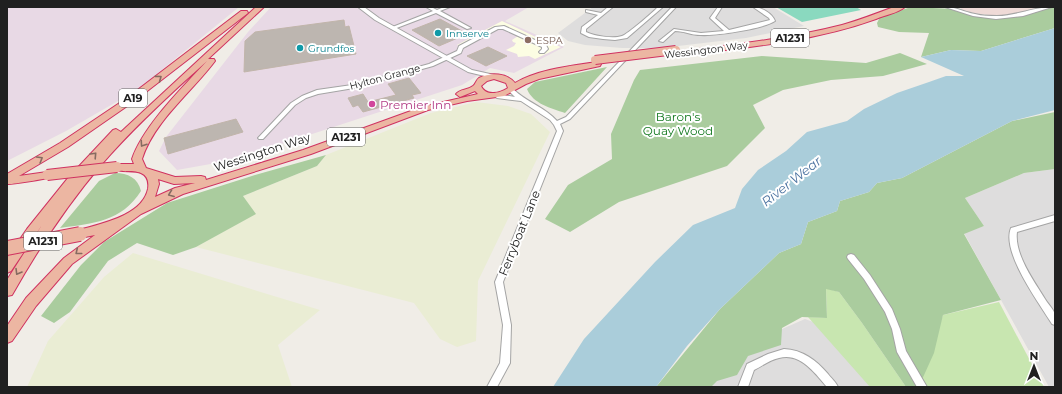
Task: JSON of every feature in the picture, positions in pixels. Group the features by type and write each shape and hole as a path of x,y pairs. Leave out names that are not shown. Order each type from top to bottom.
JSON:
{"highway":[{"name":"Wessington Way","path":"676,52 758,40 824,28 889,7"},
{"name":"Wessington Way","path":"145,170 174,181 193,181 307,147 372,122 458,95 477,86 485,79 525,76 596,62 771,42 846,26 901,7"},
{"name":"A1231","path":"7,248 106,228 121,222 138,211 148,200 155,185 153,178 137,159 140,149 187,88 255,8"},
{"name":"A19","path":"7,179 64,145 130,100 255,8"},
{"name":"A19","path":"7,268 51,206 102,146 162,88 255,8"},
{"name":"A19","path":"7,291 46,229 98,162 133,125 255,8"},
{"name":"Wessington Way","path":"138,211 157,200 179,191 294,156 390,120 457,99 503,95 518,84 538,76 596,62"},
{"path":"499,77 510,81 512,84 512,89"},
{"path":"477,86 481,92 492,95"},
{"name":"A1231","path":"7,183 29,177 117,167 145,170"},
{"path":"7,337 31,302 68,261 121,222"}],"street":[{"path":"361,7 392,28 470,71 499,77"},
{"path":"428,7 469,28"},
{"path":"392,28 448,7"},
{"path":"611,7 584,28 583,32 590,36 621,38 630,34 660,8 670,12"},
{"path":"492,95 520,100 546,113 557,123 568,118 674,7"},
{"path":"720,7 712,18 728,31"},
{"path":"662,40 674,30 701,34 728,31 773,21 772,17 755,7"},
{"path":"947,7 977,16 1002,18 1022,15 1042,8 1050,7"},
{"path":"588,11 601,14"},
{"name":"Hylton Grange","path":"261,138 293,104 304,97 352,87 431,65 459,52 461,47 498,28 504,27 544,46 545,49 542,52"},
{"path":"470,71 476,78 477,86"},
{"path":"512,89 520,100"},
{"name":"Ferryboat Lane","path":"492,387 505,363 507,325 499,282 560,134 557,123"},
{"path":"1055,218 1014,230 1011,240 1017,259 1055,321"},
{"path":"851,257 867,277 889,311 896,328 902,352 922,387"},
{"path":"743,387 750,368 784,352 799,355 815,366 834,387"}],"shaded area":[{"path":"7,7 239,7 137,90 66,131 7,161"},
{"path":"271,7 529,7 505,21 564,47 514,73 490,68 462,85 233,160 177,170 159,151 166,137 248,32"},
{"path":"593,7 773,7 804,26 746,38 661,48 622,48 585,45 568,41 558,33"},
{"path":"961,7 1055,7 1055,11 999,16 973,13 961,9"},
{"name":"ESPA","path":"502,21 544,41 561,47 535,59 529,56 518,57 517,54 506,50 514,46 516,43 512,40 518,36 501,28 461,47 457,45"},
{"path":"476,102 508,106 531,114 550,132 478,281 476,341 457,347 440,339 414,303 196,247 255,214 243,196 317,166 326,155 431,113"},
{"path":"1055,169 1055,387 1049,387 964,233 984,226 965,198 1024,173"},
{"path":"133,253 320,310 278,345 292,387 27,387 48,341 104,277"},
{"path":"805,319 841,332 894,387 699,387 782,329"}],"green space":[{"path":"776,7 856,7 861,10 802,22"},
{"path":"911,7 955,9 985,17 1022,15 1055,7 1055,28 981,51 951,50 921,57 929,33 899,32 878,27 877,23 880,17"},
{"name":"Baron's Quay Wood","path":"900,53 927,64 883,76 831,80 783,90 753,105 765,128 727,166 619,202 570,232 545,219 568,185 612,159 611,134 634,80 640,70 762,56 866,63"},
{"path":"607,67 565,113 538,102 527,89 535,82"},
{"path":"1055,112 1055,169 1024,173 965,198 984,226 964,234 1001,300 943,315 934,353 920,384 922,387 906,387 839,292 826,289 827,318 802,317 782,328 781,345 748,356 737,375 717,381 711,387 656,387 720,309 779,253 801,244 808,222 837,211 840,201 869,192 877,183 902,178 1012,121"},
{"path":"326,155 317,166 243,196 256,214 196,247 173,255 137,243 108,261 70,312 54,323 41,316 81,265 104,242 167,203 255,175"},
{"path":"115,173 132,177 140,186 141,191 125,209 106,219 60,228 99,181"},
{"path":"826,288 839,292 906,387 870,387 808,317 827,318"},
{"path":"999,302 1044,387 922,387 920,384 943,315"}],"water":[{"name":"River Wear","path":"1055,28 1055,110 1012,121 902,178 877,183 869,192 840,201 837,211 808,222 801,244 779,253 720,309 687,346 656,387 553,387 584,339 655,262 693,225 735,208 742,189 758,170 786,151 807,132 847,121 864,109 897,93 946,76 964,76 921,57 951,50 981,51"}],"building":[{"name":"Innserve","path":"440,19 462,31 455,35 460,37 439,46 412,30"},
{"name":"Grundfos","path":"344,20 345,27 349,26 356,54 244,72 245,41 255,32"},
{"path":"488,47 507,56 486,66 467,56"},
{"path":"409,78 421,93 412,95 414,98 363,112 358,105 353,107 348,98 363,94 368,102 396,95 388,84"},
{"path":"236,119 243,132 168,154 164,138"}],"place":[{"name":"Innserve","path":"438,33"},
{"name":"ESPA","path":"528,40"},
{"name":"Grundfos","path":"300,48"},
{"name":"Premier Inn","path":"372,104"}]}
